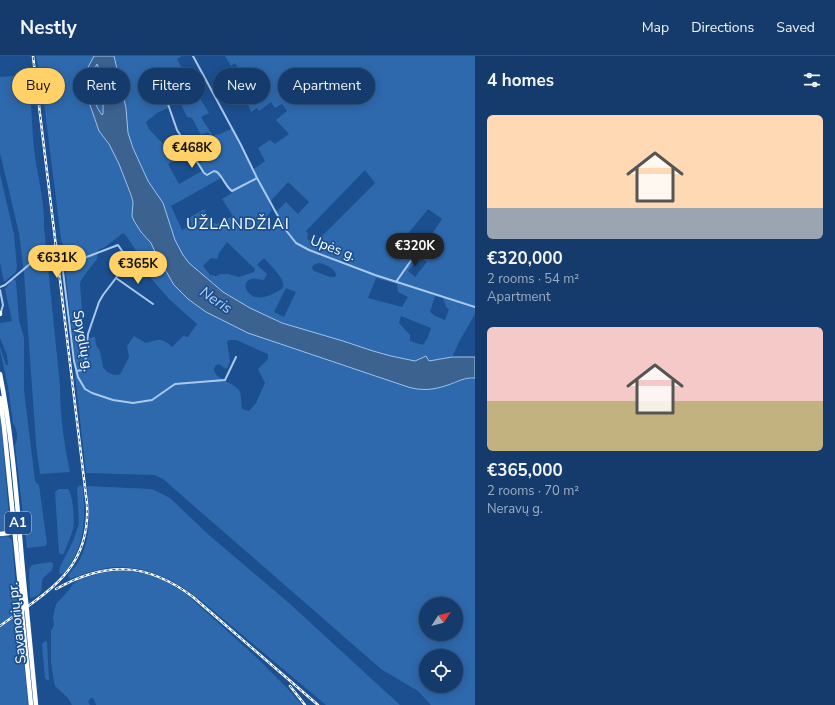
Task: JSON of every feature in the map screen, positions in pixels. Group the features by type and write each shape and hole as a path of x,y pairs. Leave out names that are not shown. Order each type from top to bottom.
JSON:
{"highway":[{"name":"Savanorių pr.","path":"0,374 11,444 26,602 24,613 31,705"},
{"name":"Savanorių pr.","path":"0,398 22,606 36,705"},
{"path":"0,535 9,533 11,529 4,427"},
{"path":"0,535 9,536 13,540 22,606"}],"street":[{"name":"Upės g.","path":"193,56 257,178 289,235 298,245 396,282 475,307"},
{"path":"168,104 177,130 204,173 207,175 214,171 217,172 232,191 257,178"},
{"path":"0,287 5,285 52,245 59,246 62,250 77,257 84,258 93,256 100,251 115,245 119,245 127,256 127,259 101,299 88,334 85,365 82,370 76,371"},
{"path":"396,282 422,245"},
{"name":"Spyglių g.","path":"62,250 64,283 76,371 82,386 92,393 113,400 133,403 152,400 175,384 225,380 236,357"},
{"path":"116,278 153,304"},
{"path":"0,290 3,305 0,313"}],"shaded area":[{"path":"36,56 94,56 88,68 73,68 73,104 90,104 99,131 109,144 119,164 133,202 132,216 134,221 151,243 174,285 188,299 206,312 248,333 408,387 433,389 464,379 475,378 475,705 431,705 420,693 463,693 463,649 419,649 419,692 381,669 163,479 155,475 86,473 75,375 75,361 64,249 61,239 44,104 65,104 65,68 38,68","holes":["123,233 142,260 143,269 169,299 197,324 188,337 183,336 172,347 160,340 146,343 134,336 127,346 129,357 121,373 114,375 107,372 103,367 100,351 96,345 95,337 92,337 86,341 84,339 80,283 97,259 98,250 105,247","229,340 236,340 268,354 268,359 258,369 265,383 256,403 249,411 242,409 239,390 215,373 214,369 216,365 219,364 226,369 228,367 230,361 227,342"]},
{"path":"114,56 182,56 177,59 182,68 138,68 138,104 169,104 170,107 157,113 146,122 149,129 163,144 172,139 177,148 184,144 189,153 168,164 179,184 202,171 198,164 213,155 205,142 213,138 208,132 201,135 192,118 187,117 181,104 203,104 209,113 201,117 213,136 233,128 254,169 265,161 258,148 270,140 275,144 289,134 276,120 287,111 282,104 275,108 271,102 270,103 270,68 238,68 235,63 231,66 225,56 475,56 475,314 452,357 428,361 427,356 425,356 415,361 373,351 282,323 250,308 223,292 189,263 183,255 175,240 163,203 148,181 128,133 125,104 130,104 130,68 117,68","holes":["365,170 375,183 315,243 307,239 308,234 306,231","223,177 232,193 222,199 233,216 217,224 212,222 204,209 189,218 192,224 182,230 171,206","288,182 309,202 298,214 286,202 277,211 278,220 273,226 264,220 272,210 269,203","428,209 442,219 424,246 406,236","227,242 255,269 254,272 239,277 228,274 220,274 217,276 210,275 203,266 211,258 217,259 219,253","420,257 427,262 415,277 408,271","264,258 280,276 283,288 274,294 263,297 253,296 250,294 246,289 246,283 251,279 264,280 267,274 257,265","319,263 327,265 332,268 336,275 335,277 330,277 314,271 312,268 313,265","376,278 397,284 398,292 408,297 402,307 368,298","286,288 296,292 284,317 274,312","435,296 443,298 446,307 449,309 445,320 430,312","401,316 431,328 423,345 410,341 410,335 399,323"]},
{"path":"12,76 12,104 30,104 35,158 44,217 64,440 70,472 40,474 36,444 24,273 19,233 0,153 0,77"},
{"path":"96,104 103,104 102,115"},
{"path":"248,104 268,104 259,111 257,108 251,112"},
{"path":"0,174 14,234 17,268 15,273 4,282 0,263"},
{"path":"13,279 16,281 19,320 24,338 24,390 35,481 39,485 47,544 45,546 27,548 15,445 17,434 13,423 8,386 0,350 0,347 6,365 8,365 7,355 0,338 0,323 12,321 5,289"},
{"path":"0,410 10,526 8,531 0,533"},
{"path":"80,485 83,487 84,497 84,526 80,544 68,568 60,574 60,567 73,541 79,524 77,488"},
{"path":"87,486 152,489 170,498 209,535 289,603 400,705 326,705 203,602 173,581 152,572 128,567 115,567 86,573 70,579 68,576 79,561 88,534 89,515"},
{"path":"59,489 68,489 70,492 74,514 74,525 72,532 62,555 59,553 55,492"},
{"path":"3,536 9,537 12,540 18,611 0,624 0,538"},
{"path":"51,562 53,564 52,569 42,579 41,591 39,594 31,598 29,569 32,565"},
{"path":"124,570 152,575 166,581 185,593 255,656 302,705 96,705 93,698 91,698 88,701 90,705 72,705 68,698 55,686 54,682 51,662 51,631 54,625 53,617 56,604 72,585 80,579 101,573"},
{"path":"18,615 20,621 28,705 0,705 0,628"},
{"path":"45,641 47,642 49,680 45,678 42,644"}],"water":[{"path":"94,56 114,56 117,68 99,68 97,64 95,68 88,68"},
{"name":"Neris","path":"96,104 102,115 103,104 125,104 128,133 133,148 148,181 163,203 175,240 189,263 223,292 250,308 282,323 391,356 415,361 426,356 429,361 452,357 475,357 475,378 464,379 433,389 408,387 248,333 206,312 188,299 174,285 151,243 134,221 132,216 133,202 131,195 119,164 109,144 99,131 90,105"}],"railway":[{"path":"0,626 34,602 63,577 74,563 82,546 86,527 87,504 33,56"},
{"path":"56,589 74,580 109,570 126,569 159,577 176,585 193,597 318,705"},
{"path":"290,686 305,705"}],"district":[{"name":"UŽLANDŽIAI","path":"238,224"}]}
